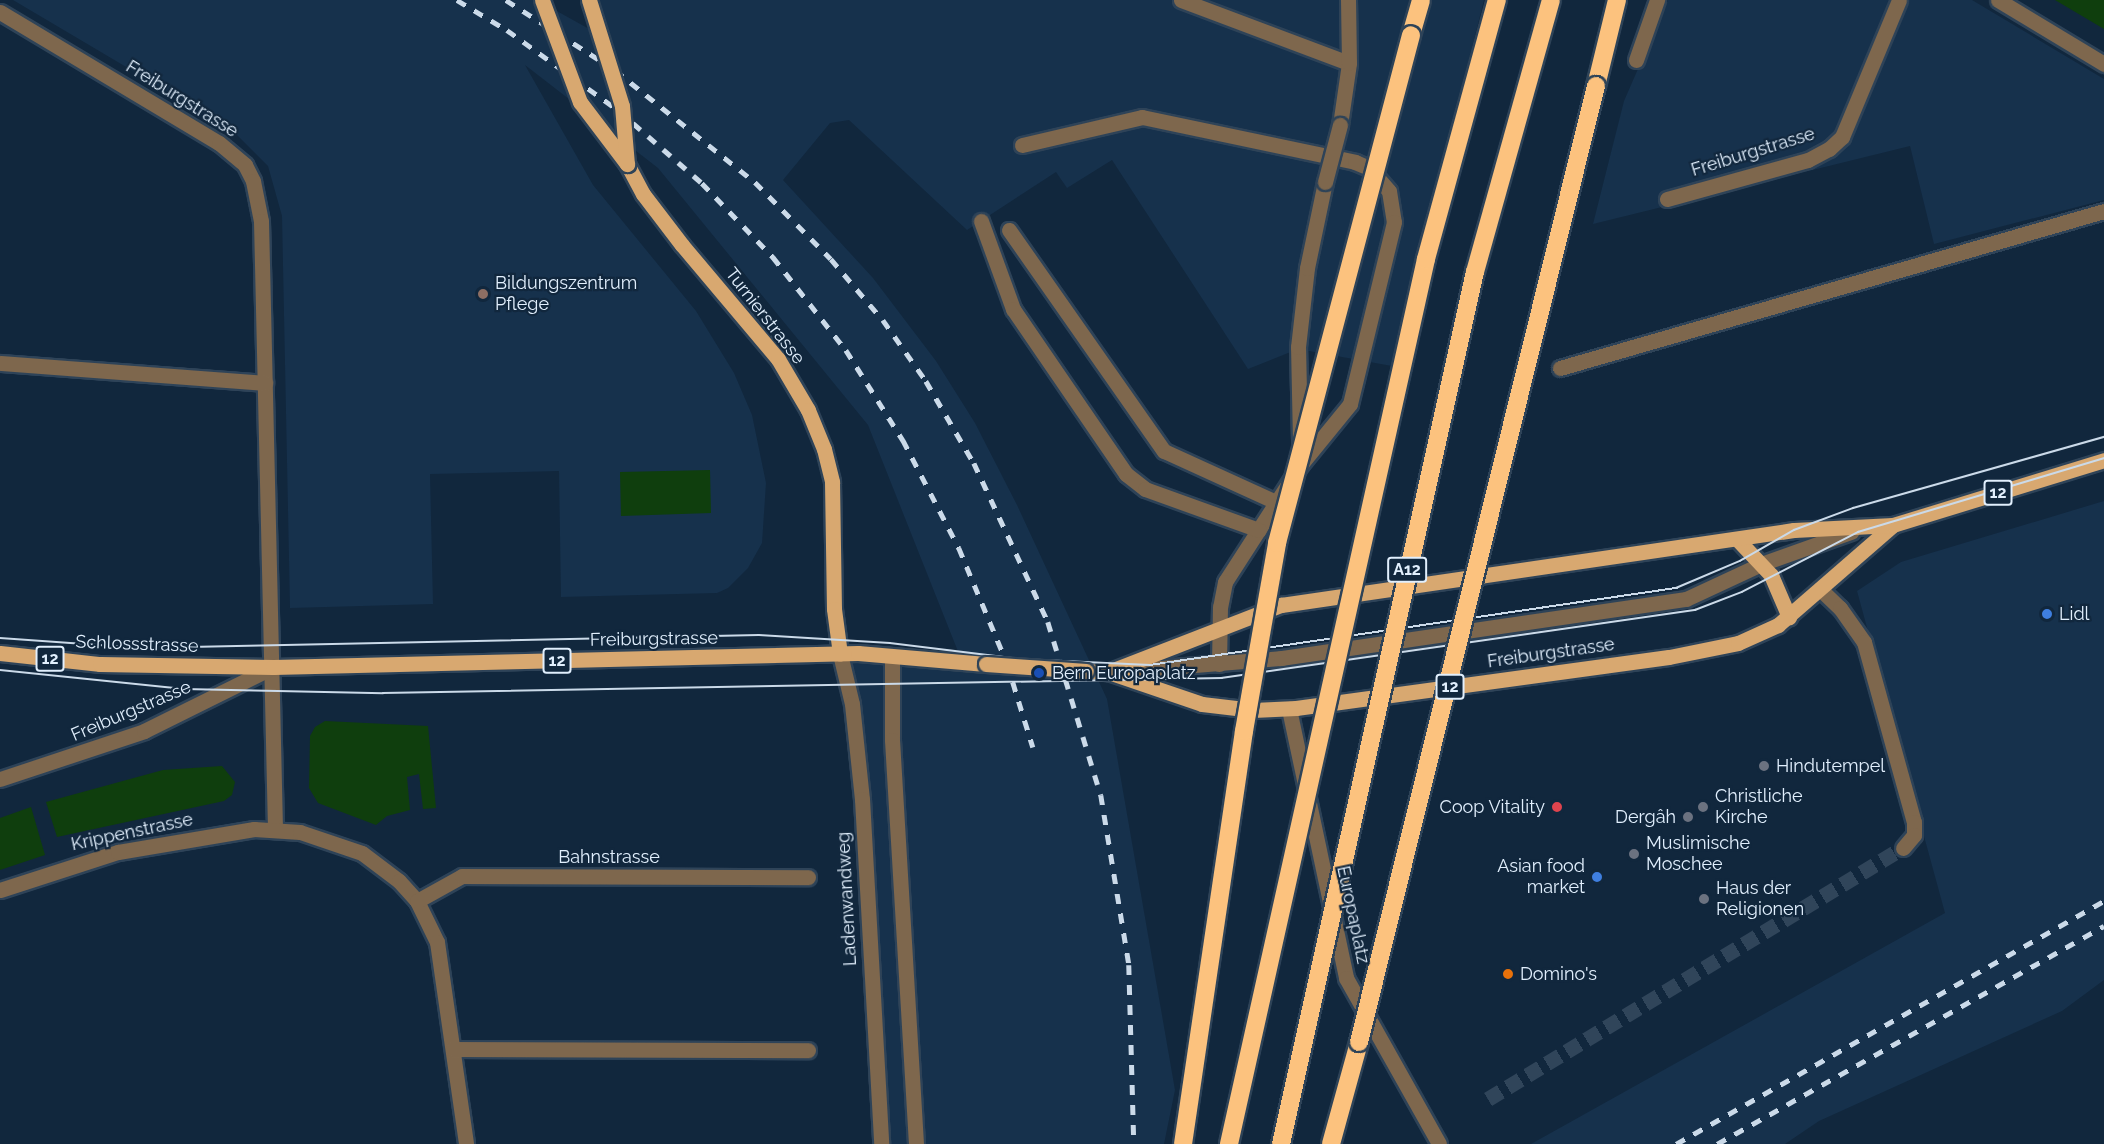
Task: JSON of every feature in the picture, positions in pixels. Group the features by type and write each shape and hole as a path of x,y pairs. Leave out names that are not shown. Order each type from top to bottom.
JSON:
{"highway":[{"path":"1183,1144 1244,731 1277,543 1421,0"},
{"path":"1229,1144 1426,259 1497,0"},
{"name":"A12","path":"1281,1144 1475,272 1551,0"},
{"path":"1330,1144 1385,950 1617,0"}],"main road":[{"name":"Turnierstrasse","path":"542,0 580,102 627,164 644,194 682,245 778,359 808,410 824,449 832,482 836,563 834,609 840,654"},
{"name":"Turnierstrasse","path":"589,0 622,106 627,164"},
{"name":"Freiburgstrasse","path":"1108,672 1281,605 1794,530 1893,525 2104,460"},
{"name":"Freiburgstrasse","path":"273,667 840,654 1108,672 1202,704 1253,710 1289,709 1669,657 1738,643 1789,617 1893,525"},
{"path":"1737,539 1761,564 1781,592 1789,617"},
{"name":"Schlossstrasse","path":"0,653 100,664 273,667"}],"street":[{"path":"1181,0 1349,63"},
{"path":"1300,464 1298,347 1307,267 1340,125 1349,63 1348,0"},
{"path":"1636,60 1657,0"},
{"name":"Freiburgstrasse","path":"1667,199 1808,159 1829,149 1842,137 1899,0"},
{"path":"1998,0 2104,64"},
{"name":"Freiburgstrasse","path":"0,12 219,143 244,165 256,190 261,221 273,667 144,731 0,779"},
{"path":"1022,145 1142,117 1313,152 1362,165 1381,179 1389,191 1394,222 1350,404 1300,464 1225,582 1219,664"},
{"path":"1560,368 2104,211"},
{"path":"981,221 1013,309 1126,474 1145,489 1259,530"},
{"path":"1009,230 1164,451 1276,502"},
{"path":"0,363 265,383"},
{"name":"Freiburgstrasse","path":"1108,672 1219,664 1686,599 1761,564 1842,532 1868,531 1893,525"},
{"path":"1820,589 1840,608 1864,642 1914,822 1914,835 1903,848"},
{"name":"Ladenwandweg","path":"840,654 852,704 862,799 881,1144"},
{"path":"892,658 892,740 916,1144"},
{"path":"273,667 275,828 325,837 362,853 399,880 417,901 430,923 442,962 466,1144"},
{"name":"Europaplatz","path":"1289,709 1346,978 1439,1144"},
{"name":"Krippenstrasse","path":"0,890 117,852 275,828"},
{"name":"Bahnstrasse","path":"417,901 462,876 808,877"},
{"path":"453,1049 808,1050"}],"shaded area":[{"path":"13,0 537,0 600,35 592,0 1484,0 1392,366 1298,349 1248,369 1112,160 1067,188 1056,172 967,230 849,120 830,123 783,180 873,278 936,361 975,423 1017,505 1107,699 1175,1090 1164,1144 883,1144 863,798 850,662 961,659 868,425 658,168 525,65 593,185 696,311 734,373 752,415 766,483 762,543 748,568 728,588 717,593 561,597 559,471 430,474 433,604 290,608 282,216 268,166 231,129"},
{"path":"1668,0 1972,0 2104,79 2104,200 1934,244 1910,146 1593,224 1624,101"},
{"path":"2104,501 2104,980 2062,1011 1819,1121 1785,1144 1531,1144 1945,913 1857,591 1901,562"}],"green space":[{"path":"2055,0 2104,0 2104,29"},
{"path":"710,470 711,513 621,516 620,472"},
{"path":"325,721 428,726 436,808 423,809 419,774 407,777 410,810 387,816 376,825 318,803 309,788 310,736 315,727"},
{"path":"222,766 235,782 232,795 224,801 57,837 46,802 163,770"},
{"path":"31,807 45,855 0,870 0,818"}],"tunnel":[{"path":"1488,1099 1903,848"}],"tram line":[{"path":"0,638 141,648 759,635 890,643 1020,659 1150,665 1676,588 1740,561 1794,530 1853,508 2104,437"},
{"path":"0,670 184,689 383,693 1222,678 1695,610 1742,592 1858,532 2104,458"}],"railway":[{"path":"457,0 507,30 618,110 702,183 773,257 846,350 903,440 959,548 1007,663 1033,747"},
{"path":"506,0 615,70 755,182 831,259 883,320 926,381 974,463 1048,622 1101,795 1129,965 1134,1144"},
{"path":"1676,1144 2104,901"},
{"path":"1717,1144 2104,926"}],"place":[{"name":"Bildungszentrum Pflege","path":"483,294"},
{"name":"Lidl","path":"2047,614"},
{"name":"Bern Europaplatz","path":"1039,673"},
{"name":"Hindutempel","path":"1764,766"},
{"name":"Coop Vitality","path":"1557,807"},
{"name":"Christliche Kirche","path":"1703,807"},
{"name":"Dergâh","path":"1688,817"},
{"name":"Muslimische Moschee","path":"1634,854"},
{"name":"Asian food market","path":"1597,877"},
{"name":"Haus der Religionen","path":"1704,899"},
{"name":"Domino's","path":"1508,974"}]}
